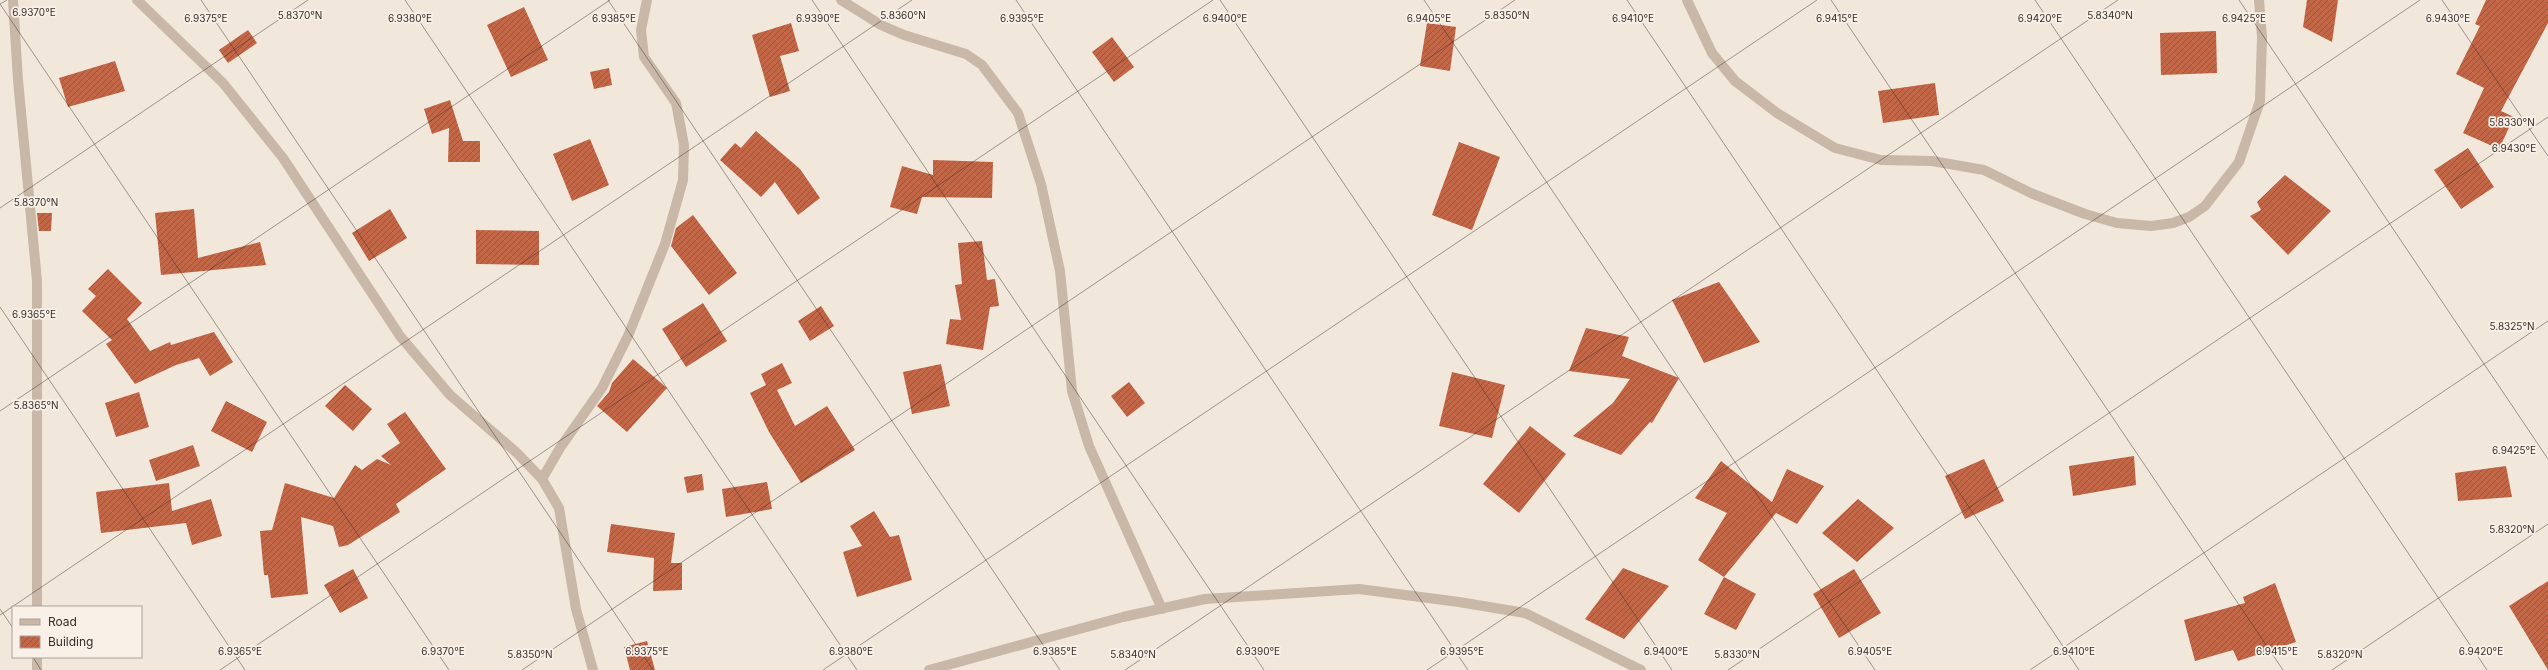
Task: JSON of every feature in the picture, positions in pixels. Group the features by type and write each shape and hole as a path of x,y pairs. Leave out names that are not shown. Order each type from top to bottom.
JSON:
{"street":[{"path":"13,0 18,80 37,281 37,606"},
{"path":"137,0 223,83 283,158 405,342 450,395 517,453 542,479 559,508 576,609 593,670"},
{"path":"542,479 560,448 602,388 628,336 664,244 683,180 684,145 676,103 644,57 641,30 647,0"},
{"path":"842,0 881,25 904,35 966,54 982,65 1018,113 1041,184 1060,271 1072,391 1089,446 1162,609"},
{"path":"1687,0 1712,53 1735,81 1777,113 1836,148 1881,160 1932,161 1984,170 2033,194 2085,214 2117,223 2151,226 2173,223 2189,217 2205,206 2239,162 2260,101 2262,37 2259,0"},
{"path":"929,670 1162,609 1206,600 1359,589 1525,613 1641,670"},
{"path":"36,670 37,658"}],"building":[{"path":"2307,0 2338,0 2332,42 2303,27"},
{"path":"2486,0 2548,0 2548,23 2501,111 2514,117 2499,149 2463,133 2484,88 2456,74 2480,26 2475,24"},
{"path":"524,7 548,60 511,77 487,25"},
{"path":"791,23 799,51 780,56 790,91 770,97 752,35"},
{"path":"1427,23 1456,27 1450,71 1420,66"},
{"path":"248,30 257,43 228,63 219,50"},
{"path":"2216,31 2217,73 2161,75 2160,33"},
{"path":"1112,37 1134,67 1114,82 1092,52"},
{"path":"115,61 125,91 68,107 59,78"},
{"path":"609,68 612,85 594,89 590,72"},
{"path":"1935,83 1939,115 1883,123 1878,91"},
{"path":"450,100 463,141 480,141 480,162 448,162 449,128 432,134 424,109"},
{"path":"756,131 800,169 820,198 798,215 775,182 761,197 720,160 735,143 741,148"},
{"path":"590,139 609,185 572,201 553,154"},
{"path":"1459,142 1500,157 1472,230 1432,215"},
{"path":"2468,148 2494,187 2461,209 2434,170"},
{"path":"933,160 993,162 992,198 922,197 917,214 890,207 902,166 933,175"},
{"path":"2285,175 2331,211 2288,255 2250,216 2261,210 2257,202"},
{"path":"194,209 198,258 260,242 266,265 161,275 155,213"},
{"path":"390,209 407,238 369,261 352,233"},
{"path":"37,213 52,213 51,231 39,231"},
{"path":"693,215 737,273 709,295 671,246 676,228"},
{"path":"476,230 539,231 539,265 476,264"},
{"path":"982,241 987,280 995,279 999,306 990,307 983,350 946,344 950,319 961,320 955,285 962,284 958,243"},
{"path":"108,269 142,303 127,319 150,351 170,342 171,345 214,332 233,362 210,376 199,358 176,365 135,384 106,344 112,340 82,311 96,296 88,289"},
{"path":"1719,282 1760,342 1704,363 1672,300"},
{"path":"703,303 727,341 686,367 662,329"},
{"path":"821,306 834,326 810,341 798,321"},
{"path":"1586,328 1629,337 1622,356 1679,378 1652,423 1650,422 1621,455 1573,436 1613,403 1630,379 1569,371"},
{"path":"633,359 667,388 627,432 597,406 609,392 612,383"},
{"path":"782,363 792,383 777,390 795,426 827,406 855,450 801,483 769,432 750,393 766,385 761,374"},
{"path":"941,364 950,406 912,414 903,372"},
{"path":"1452,372 1505,385 1492,438 1439,426"},
{"path":"1129,382 1145,403 1127,417 1111,396"},
{"path":"345,385 372,409 353,431 325,406"},
{"path":"139,392 149,427 116,437 105,403"},
{"path":"226,401 267,422 252,452 211,431"},
{"path":"405,412 446,469 396,504 400,512 348,545 339,547 333,526 301,517 308,594 271,598 268,575 264,575 260,531 272,530 285,483 334,498 355,465 362,470 377,459 391,465 381,456 400,443 387,424"},
{"path":"1530,426 1566,454 1519,513 1483,484"},
{"path":"193,445 200,466 156,481 149,460"},
{"path":"2134,456 2136,485 2073,496 2069,466"},
{"path":"1984,459 2004,501 1965,519 1945,476"},
{"path":"1721,461 1772,502 1787,469 1824,486 1797,524 1776,513 1724,577 1698,560 1727,513 1695,498"},
{"path":"2506,466 2512,497 2458,501 2455,473"},
{"path":"702,474 704,490 687,493 684,477"},
{"path":"767,482 772,509 726,517 722,489"},
{"path":"169,483 172,511 211,499 222,536 192,545 186,523 101,533 96,492"},
{"path":"1858,499 1894,528 1857,562 1822,533"},
{"path":"874,511 890,537 899,535 912,580 857,597 843,552 862,546 850,526"},
{"path":"611,524 675,533 671,563 682,563 682,590 653,591 654,558 607,552"},
{"path":"1623,568 1669,586 1624,639 1585,619"},
{"path":"353,569 368,598 340,613 324,585"},
{"path":"1854,569 1881,613 1839,638 1813,594"},
{"path":"1724,577 1756,594 1736,630 1704,614"},
{"path":"2548,581 2548,670 2509,606"},
{"path":"2275,583 2296,642 2238,661 2233,650 2195,661 2184,620 2245,603 2243,597"},
{"path":"647,641 655,670 630,670 624,647"}]}
